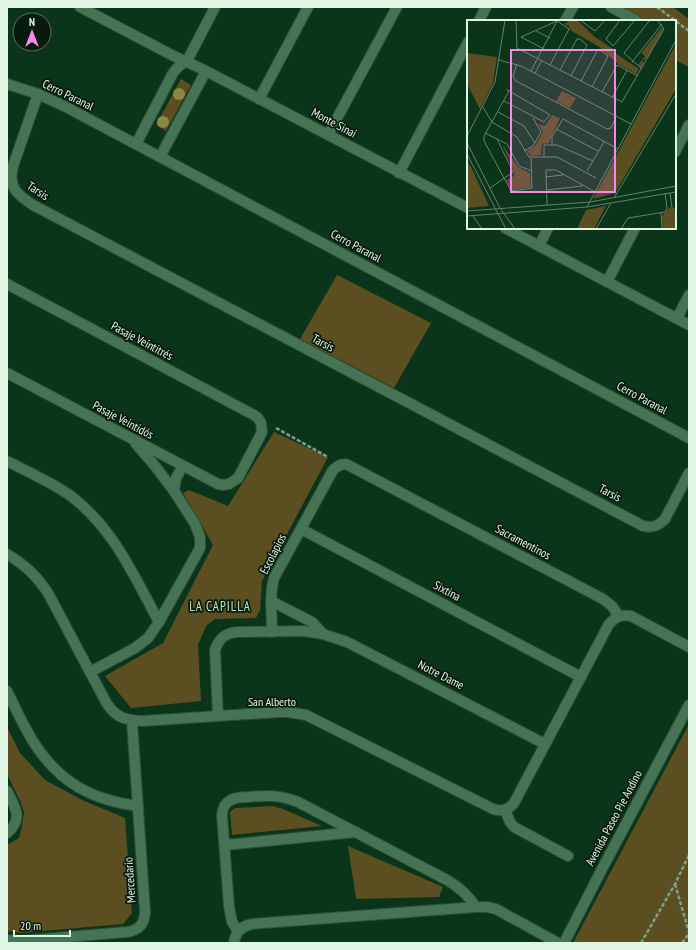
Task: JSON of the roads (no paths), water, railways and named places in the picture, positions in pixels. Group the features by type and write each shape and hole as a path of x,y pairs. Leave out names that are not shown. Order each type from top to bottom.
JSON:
{"street":[{"name":"Monte Sinai","path":"80,7 166,52 187,61 467,207"},
{"path":"136,144 173,73 176,68 187,61 215,7"},
{"path":"259,99 308,7"},
{"path":"328,135 397,7"},
{"path":"480,20 486,7"},
{"path":"566,20 573,7"},
{"path":"611,7 635,20"},
{"path":"399,173 467,44"},
{"path":"160,157 206,71"},
{"name":"Cerro Paranal","path":"7,84 38,94 66,107 689,438"},
{"name":"Tarsis","path":"38,94 11,174 14,188 18,194 33,205 643,526 656,526 665,519 689,474"},
{"path":"676,150 689,125"},
{"path":"507,229 689,325"},
{"path":"539,246 548,229"},
{"path":"607,282 634,229"},
{"name":"Pasaje Veintitrés","path":"7,284 258,418 262,428 260,436 238,478 229,484"},
{"path":"677,318 689,295"},
{"name":"Pasaje Veintidós","path":"7,373 218,484 229,484"},
{"path":"90,672 142,644 148,638 159,622 197,554 201,543 197,528 174,491 148,457 131,439"},
{"path":"7,461 53,484 86,509 110,535 120,550 159,622"},
{"name":"Escolapios","path":"272,632 271,590 274,578 333,470 336,466 341,464"},
{"name":"Sacramentinos","path":"341,464 350,466 603,599 612,606 618,616"},
{"path":"174,491 176,478 183,466"},
{"name":"Sixtina","path":"301,528 581,677"},
{"name":"San Alberto","path":"7,554 29,569 48,593 90,672 112,710 118,716 132,721 142,721 288,712 306,715 493,809 499,811 505,810"},
{"name":"Notre Dame","path":"271,600 312,622 323,634"},
{"path":"568,856 514,827 505,810 510,808 514,803 609,624 613,619 625,614 689,647"},
{"name":"Notre Dame","path":"272,632 304,631 323,634 347,642 545,744"},
{"path":"218,716 215,650 219,641 232,632 272,632"},
{"path":"7,691 33,742 56,771 71,783 103,799 120,804 138,806"},
{"name":"Avenida Paseo Pie Andino","path":"564,943 689,705"},
{"name":"Mercedario","path":"7,940 19,941 134,931 140,927 143,922 145,911 132,721"},
{"path":"7,791 17,812 17,817 16,823 7,833"},
{"path":"238,931 232,922 230,914 222,811 226,803 233,798 267,796 284,797 298,802 456,886 465,893 476,907"},
{"path":"225,845 356,832"},
{"path":"234,943 235,936 238,931 247,925 252,924 487,907 496,910 558,943"}],"district":[{"name":"LA CAPILLA","path":"220,606"}]}
